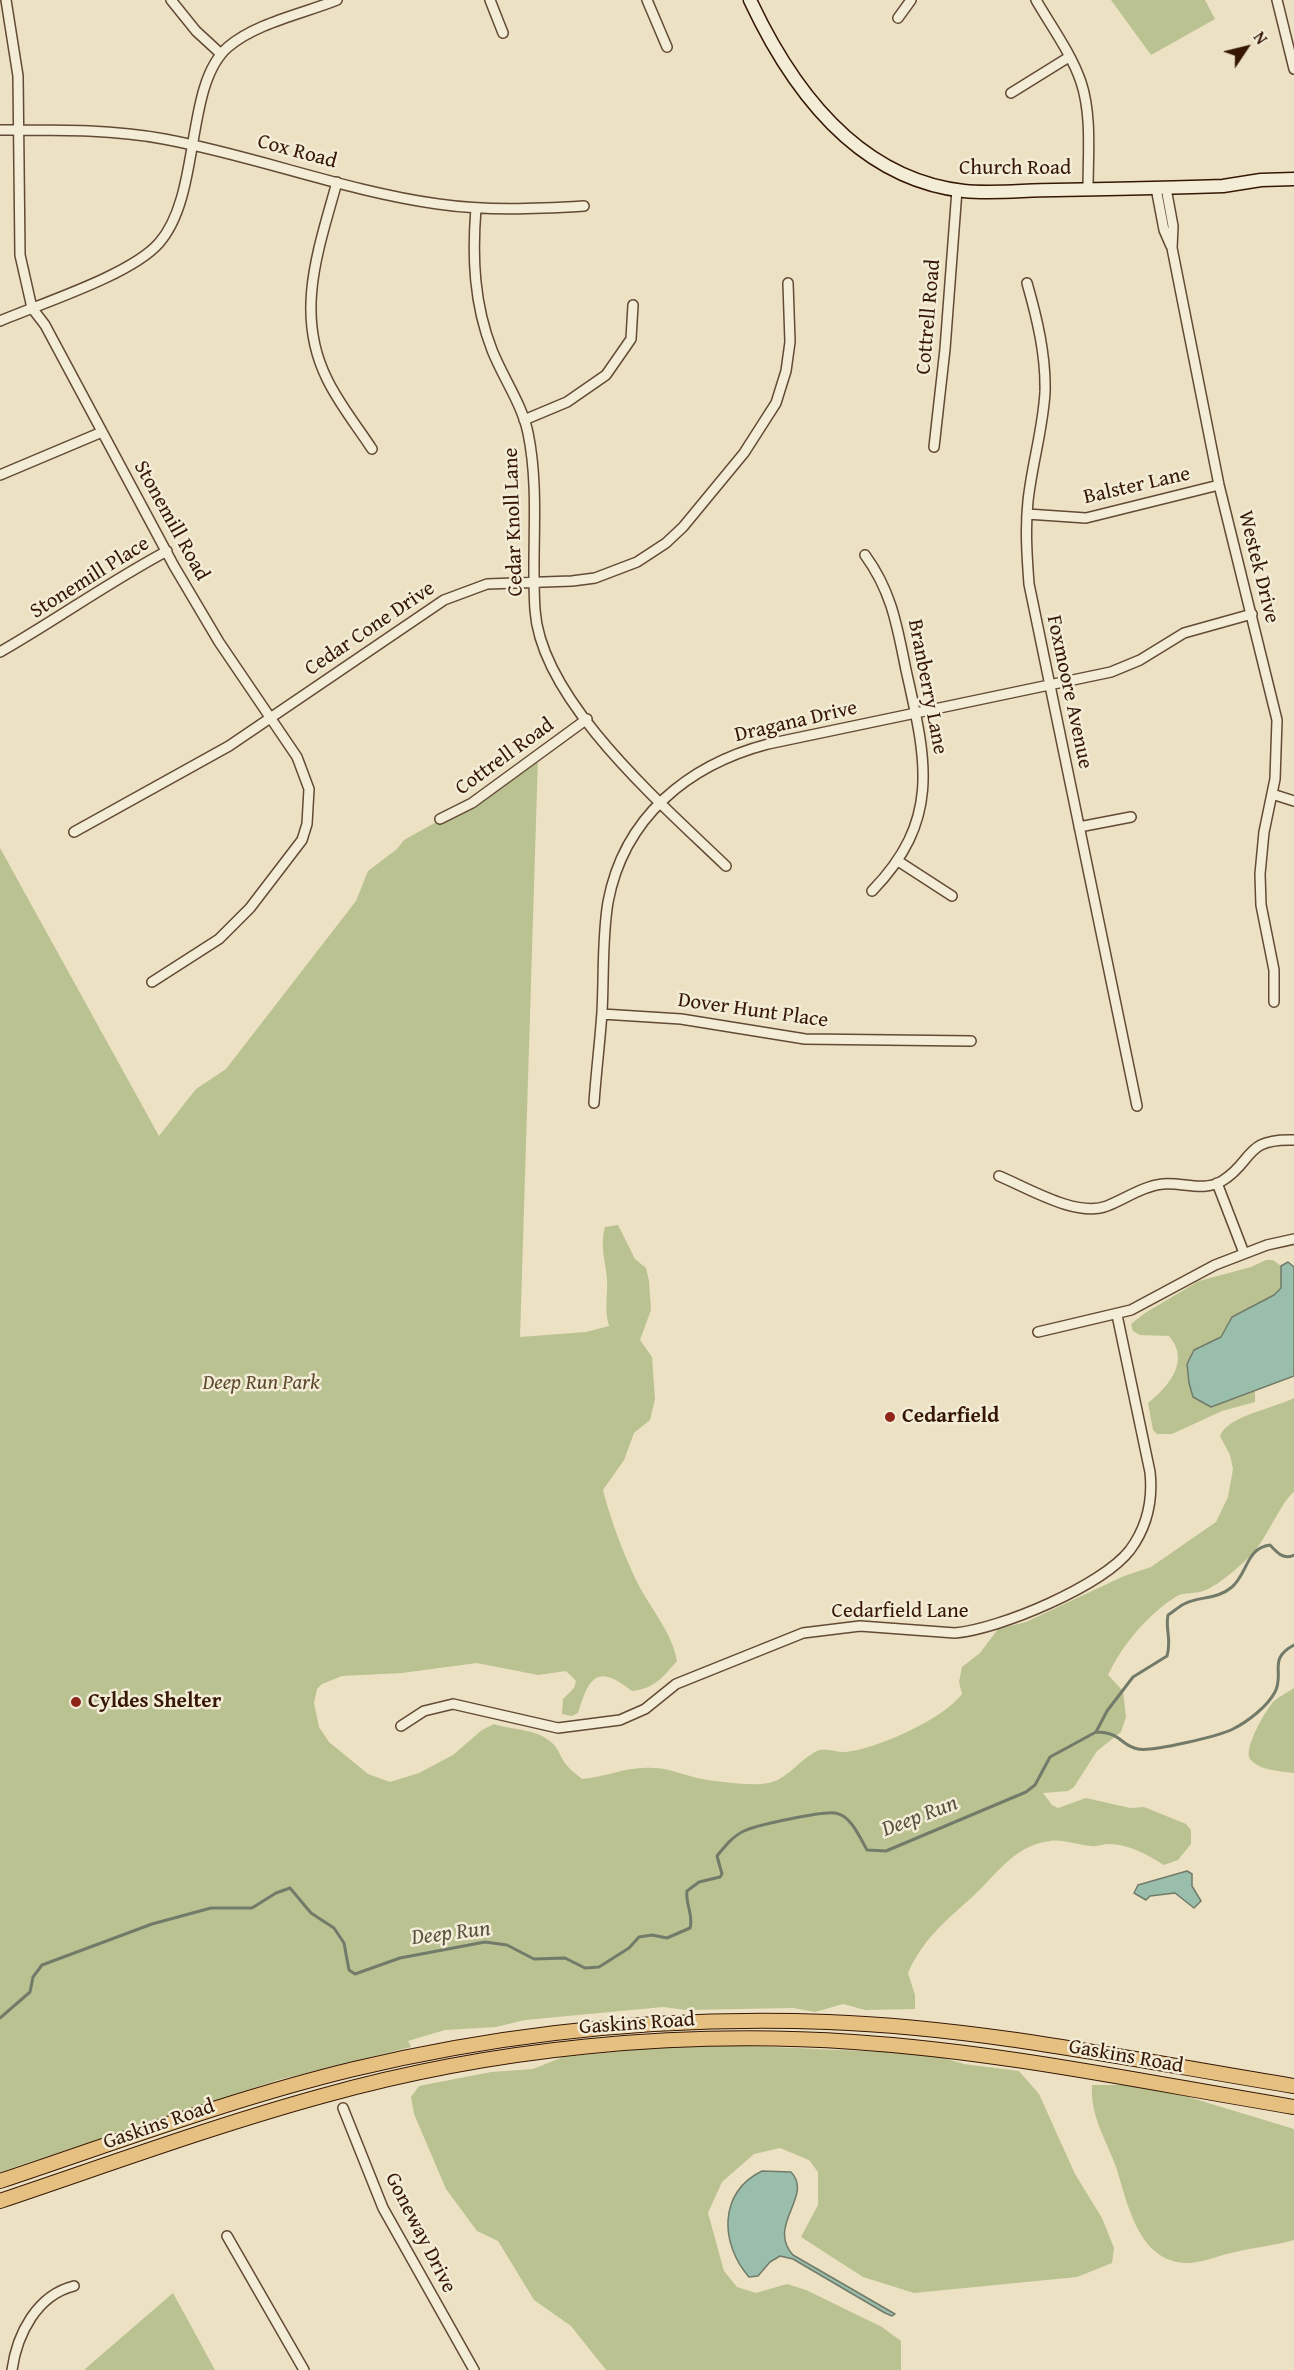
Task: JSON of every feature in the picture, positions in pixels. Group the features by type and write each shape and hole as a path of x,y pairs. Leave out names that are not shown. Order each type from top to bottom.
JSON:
{"main road":[{"name":"Church Road","path":"750,0 797,79 832,125 851,143 887,168 957,190 1223,186 1261,180 1294,179"},
{"name":"Gaskins Road","path":"0,2181 217,2108 352,2069 459,2047 567,2031 645,2024 771,2021 938,2030 1294,2086"},
{"name":"Gaskins Road","path":"0,2201 245,2118 380,2081 526,2055 667,2041 762,2039 918,2047 1026,2060 1294,2107"}],"street":[{"name":"Stonemill Road","path":"6,0 16,50 20,255 32,308 45,325 219,642 297,757 309,789 307,824 302,840 233,927 202,951 152,982"},
{"path":"171,0 196,31 221,54"},
{"path":"0,321 131,266 158,245 178,210 204,92 221,54 245,36 323,2 337,0"},
{"path":"490,0 504,33"},
{"path":"647,0 667,46"},
{"path":"898,18 911,0"},
{"path":"1036,0 1081,81 1088,115 1088,189"},
{"path":"1277,0 1294,69"},
{"path":"1011,93 1069,57"},
{"name":"Cox Road","path":"0,130 125,134 193,145 405,198 476,208 584,206"},
{"path":"337,182 312,275 310,322 318,356 327,379 372,449"},
{"name":"Westek Drive","path":"1161,188 1164,230 1172,248 1219,485 1277,720 1277,750 1261,854 1260,888 1266,936 1274,970 1274,1002"},
{"name":"Cottrell Road","path":"934,447 945,349 957,190"},
{"name":"Cedar Knoll Lane","path":"476,208 474,265 481,317 492,349 524,420 533,470 535,610 543,651 557,677 608,748 726,866"},
{"name":"Cedar Cone Drive","path":"74,832 229,746 444,600 488,584 572,581 622,569 651,553 682,527 754,439 776,403 786,370 790,342 788,283"},
{"name":"Foxmoore Avenue","path":"1027,283 1041,341 1045,389 1043,416 1027,514 1029,584 1137,1106"},
{"path":"524,420 567,402 606,375 631,339 633,305"},
{"path":"0,475 102,432"},
{"name":"Balster Lane","path":"1027,514 1086,518 1219,485"},
{"name":"Stonemill Place","path":"0,652 57,620 124,574 167,551"},
{"name":"Branberry Lane","path":"865,555 882,578 893,609 916,713 924,764 922,792 912,830 898,861 872,891"},
{"name":"Dragana Drive","path":"594,1103 602,1014 606,925 614,880 630,842 660,802 699,771 740,752 1126,667 1184,633 1252,614"},
{"name":"Cottrell Road","path":"440,819 472,803 588,719"},
{"path":"1272,794 1294,801"},
{"path":"1079,827 1131,817"},
{"path":"898,861 952,896"},
{"name":"Dover Hunt Place","path":"602,1014 673,1018 805,1040 971,1041"},
{"path":"999,1176 1083,1210 1106,1207 1153,1186 1204,1186 1217,1183 1260,1145 1271,1140 1294,1140"},
{"path":"1217,1183 1244,1253"},
{"path":"1038,1332 1117,1315 1157,1298 1215,1265 1244,1253 1294,1239"},
{"name":"Cedarfield Lane","path":"401,1726 424,1711 453,1704 558,1728 620,1720 645,1709 676,1684 796,1635 860,1626 955,1634 970,1632 1039,1607 1092,1579 1130,1550 1145,1522 1151,1496 1150,1472 1117,1315"},
{"name":"Goneway Drive","path":"343,2108 387,2216 474,2370"},
{"path":"227,2236 304,2370"},
{"path":"12,2370 19,2343 32,2317 51,2295 74,2286"}],"green space":[{"path":"1111,0 1205,0 1215,19 1151,55"},
{"name":"Deep Run Park","path":"538,757 520,1337 586,1332 609,1326 603,1240 605,1227 618,1225 635,1259 646,1268 649,1281 651,1310 640,1340 652,1357 655,1399 650,1420 634,1433 624,1460 603,1490 627,1560 642,1592 666,1630 677,1661 658,1681 640,1690 632,1691 610,1678 602,1676 596,1678 586,1690 578,1713 572,1716 562,1714 563,1699 574,1688 576,1681 566,1671 538,1675 477,1663 402,1673 342,1676 322,1684 317,1689 314,1703 319,1727 329,1742 368,1774 390,1782 419,1773 453,1755 482,1730 494,1724 534,1733 549,1740 567,1765 582,1779 653,1768 666,1769 702,1779 739,1784 770,1783 784,1776 819,1750 846,1752 875,1745 925,1723 953,1704 962,1694 959,1682 962,1667 980,1653 998,1629 1026,1622 1124,1576 1151,1567 1216,1522 1228,1497 1233,1469 1230,1455 1220,1436 1224,1429 1241,1418 1294,1398 1294,1492 1250,1557 1209,1589 1177,1596 1137,1631 1121,1652 1108,1675 1123,1691 1126,1717 1121,1732 1097,1751 1074,1787 1068,1791 1043,1793 1052,1805 1058,1808 1086,1798 1130,1808 1144,1807 1186,1824 1191,1830 1191,1844 1178,1860 1164,1865 1138,1851 1116,1844 1093,1846 1050,1841 1025,1849 1005,1864 943,1924 920,1951 908,1973 915,1995 915,2009 865,2010 843,2004 815,2012 793,2008 686,2010 663,2007 525,2020 496,2027 445,2030 408,2041 411,2047 278,2080 0,2172 0,848 159,1136 196,1089 226,1069 356,901 368,871 397,849 404,840 508,782"},
{"path":"1266,1260 1273,1260 1281,1266 1281,1288 1275,1295 1232,1317 1221,1337 1194,1350 1189,1383 1193,1396 1211,1407 1255,1391 1255,1402 1222,1411 1172,1434 1157,1434 1153,1430 1148,1403 1163,1389 1174,1373 1178,1355 1169,1336 1140,1335 1133,1331 1131,1324 1145,1313 1199,1281 1251,1267"},
{"path":"1294,1688 1294,1773 1259,1766 1250,1759 1249,1754 1256,1729 1274,1701"},
{"path":"727,2045 930,2054 964,2064 1019,2071 1039,2094 1075,2174 1102,2218 1114,2248 1112,2263 1077,2277 914,2293 863,2277 801,2237 818,2205 818,2172 809,2160 780,2148 754,2154 722,2182 708,2213 724,2271 737,2287 756,2293 787,2284 806,2290 882,2327 901,2341 901,2370 606,2370 571,2326 534,2300 498,2241 477,2231 446,2189 414,2114 411,2097 419,2086 491,2072 533,2069 563,2057 643,2049"},
{"path":"1092,2085 1149,2085 1294,2129 1294,2240 1192,2263 1170,2260 1157,2253 1146,2242 1131,2213 1096,2117"},
{"path":"173,2293 215,2370 85,2370 85,2369"}],"shaded area":[{"path":"1288,1262 1294,1267 1294,1376 1211,1407 1193,1397 1187,1364 1194,1350 1221,1337 1232,1317 1274,1295 1281,1288 1281,1266"},
{"path":"1187,1871 1192,1874 1192,1886 1201,1901 1194,1908 1175,1893 1150,1896 1146,1900 1134,1893 1138,1885"},
{"path":"762,2171 791,2172 797,2181 795,2201 785,2233 786,2244 793,2255 895,2314 892,2316 885,2313 793,2259 780,2256 770,2262 758,2276 749,2277 739,2264 733,2249 728,2220 737,2192 748,2180"}],"waterway":[{"name":"Deep Run","path":"0,2018 30,1992 33,1977 42,1965 152,1924 211,1908 252,1908 276,1893 290,1888 311,1913 334,1928 344,1943 349,1970 355,1974 400,1958 485,1942 507,1945 534,1959 565,1958 585,1968 599,1967 629,1948 639,1937 652,1935 667,1938 690,1928 687,1891 699,1882 720,1877 722,1874 717,1856 733,1838 744,1831 790,1819 835,1813 850,1822 867,1850 886,1851 1026,1792 1035,1785 1050,1757 1096,1732 1107,1711 1133,1677 1167,1656 1168,1615 1184,1604 1220,1594 1232,1587 1252,1556 1262,1547 1270,1545 1284,1556 1294,1555"},
{"name":"Deep Run","path":"1096,1732 1111,1734 1132,1747 1146,1749 1186,1743 1233,1729 1256,1714 1271,1698 1278,1685 1278,1667 1281,1656 1294,1645"}],"place":[{"name":"Cedarfield","path":"890,1417"},
{"name":"Cyldes Shelter","path":"76,1702"}]}
